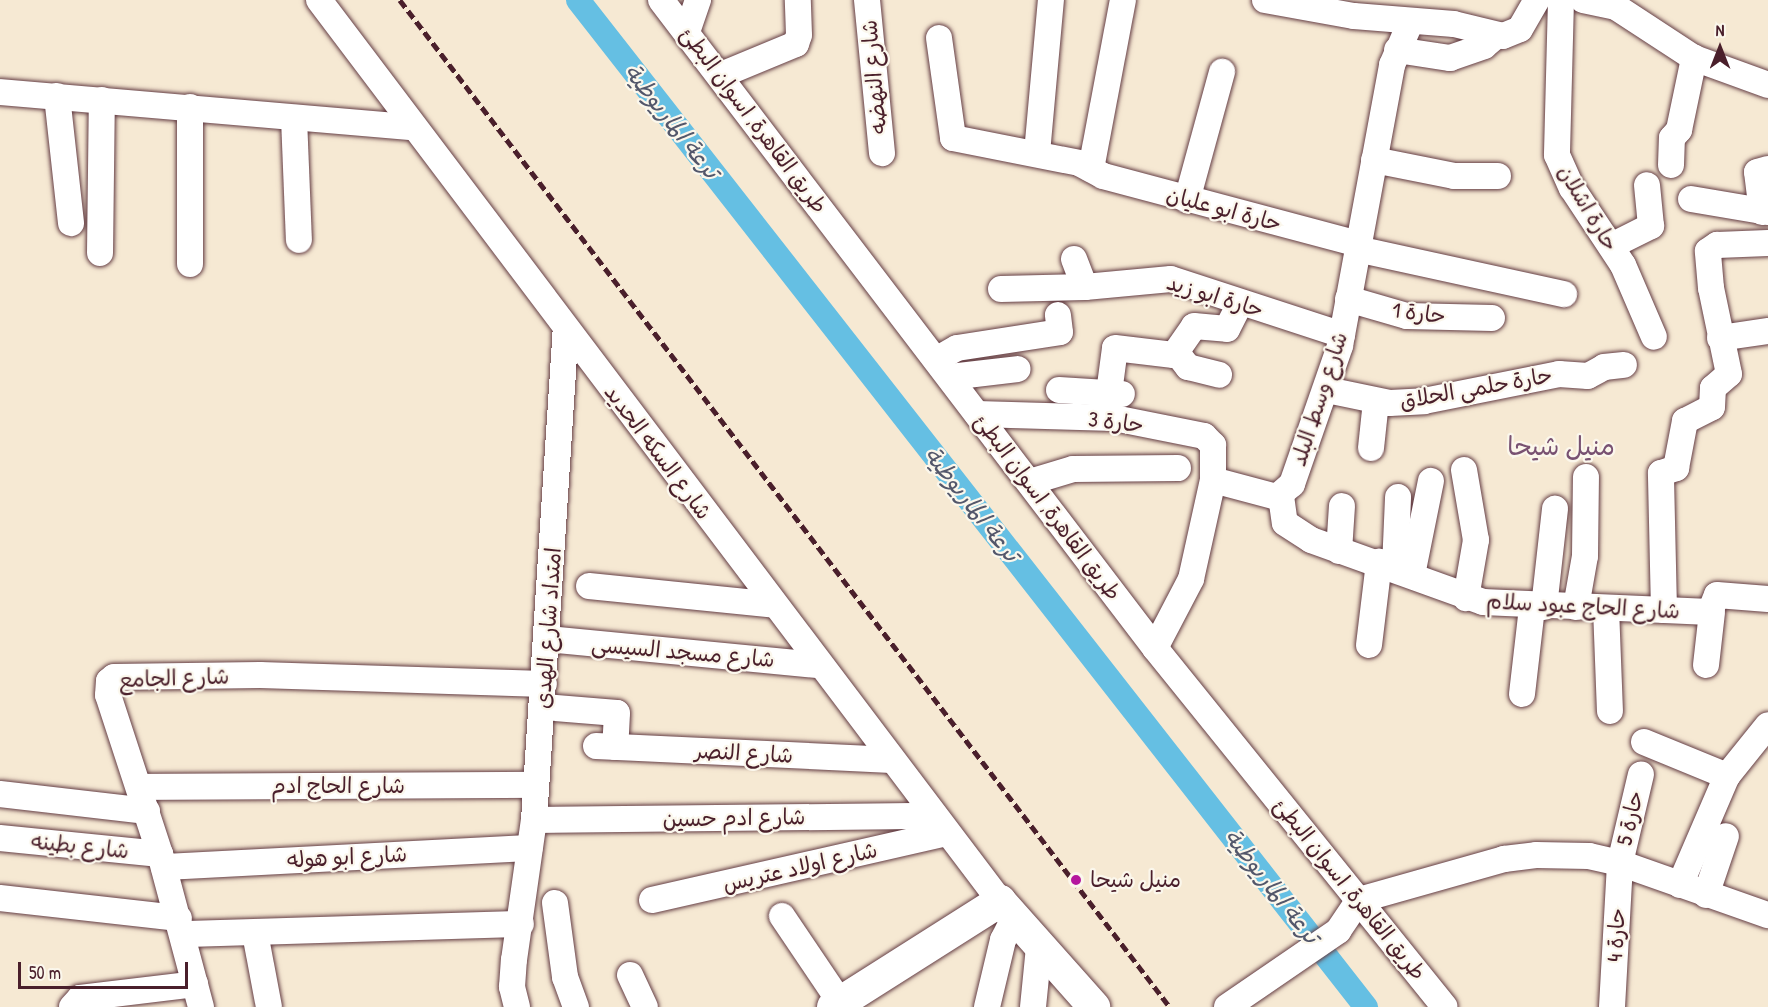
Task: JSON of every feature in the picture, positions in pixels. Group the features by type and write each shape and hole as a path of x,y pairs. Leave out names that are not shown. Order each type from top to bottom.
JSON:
{"street":[{"name":"شارع السكه الحديد","path":"319,0 412,127 775,605 818,665 1007,910"},
{"name":"طريق القاهرة, اسوان البطئ","path":"661,0 721,75 1155,648 1445,1007"},
{"path":"687,32 698,0"},
{"path":"721,75 796,44 800,35 798,0"},
{"name":"شارع النهضه","path":"867,0 882,153"},
{"path":"1036,153 1051,0"},
{"path":"1091,169 1123,0"},
{"path":"1397,50 1450,58 1484,46 1497,35 1520,28 1537,0"},
{"name":"حارة اشلان","path":"1561,0 1557,155 1572,188 1611,246 1654,337"},
{"path":"1583,0 1616,7 1694,58 1768,85"},
{"path":"1274,1 1411,21 1454,24 1497,35"},
{"name":"شارع وسط البلد","path":"1281,496 1292,484 1327,390 1342,335 1397,50 1411,21"},
{"name":"حارة ابو عليان","path":"939,38 950,136 1036,153 1187,200 1358,247 1564,294"},
{"path":"1671,165 1672,138 1679,130 1694,58"},
{"path":"1187,200 1222,72"},
{"path":"0,92 412,127"},
{"path":"57,96 71,223"},
{"path":"100,253 102,100"},
{"path":"190,107 190,264"},
{"path":"294,118 299,240"},
{"path":"1374,160 1454,176 1498,176"},
{"path":"1691,199 1765,212 1757,172 1768,169"},
{"path":"1611,246 1650,226 1647,185"},
{"path":"1664,610 1661,473 1676,468 1684,421 1712,407 1714,386 1728,377 1711,288 1709,248 1768,243"},
{"path":"1074,259 1085,287"},
{"name":"حارة ابو زيد","path":"1001,289 1085,287 1171,279 1342,335"},
{"name":"حارة 1","path":"1348,299 1407,316 1492,318"},
{"path":"1059,390 1115,394 1115,348 1170,356 1177,353 1194,326 1227,329 1240,303"},
{"path":"943,368 957,348 1061,332 1058,315"},
{"name":"امتداد شارع الهدى","path":"517,1007 512,987 534,820 544,696 566,331"},
{"path":"1720,338 1768,331"},
{"path":"1177,353 1188,367 1219,375"},
{"name":"حارة حلمى الحلاق","path":"1327,390 1376,401 1424,401 1559,374 1588,376 1604,367 1624,365"},
{"path":"943,368 1018,369"},
{"path":"1371,448 1376,401"},
{"name":"حارة 3","path":"977,414 1114,418 1207,437 1213,445 1213,480"},
{"path":"1030,482 1085,467 1178,468"},
{"path":"1464,470 1476,540 1466,598"},
{"path":"1576,608 1586,556 1586,477"},
{"path":"1155,648 1191,579 1213,480 1281,496"},
{"path":"1369,645 1395,568 1431,481"},
{"name":"شارع الحاج عبود سلام","path":"1281,496 1285,523 1311,540 1395,568 1466,598 1538,607 1712,612 1717,596 1768,599"},
{"path":"1395,568 1398,497"},
{"path":"1339,551 1342,506"},
{"path":"1522,694 1555,510"},
{"path":"589,586 775,605"},
{"path":"1606,608 1610,711"},
{"path":"1706,665 1712,612"},
{"name":"شارع مسجد السيسى","path":"547,639 818,665"},
{"name":"شارع الجامع","path":"198,996 162,860 108,695 109,681 114,677 352,676 544,696"},
{"name":"شارع النصر","path":"544,696 617,713 606,747 892,760"},
{"path":"1680,885 1727,776 1768,725"},
{"path":"1644,742 1727,776"},
{"name":"حارة 5","path":"1620,863 1641,774"},
{"name":"شارع الحاج ادم","path":"139,787 536,785"},
{"path":"0,794 147,811"},
{"name":"شارع ادم حسين","path":"534,820 941,825"},
{"name":"شارع اولاد عتريس","path":"652,900 941,825"},
{"path":"1706,895 1726,836"},
{"name":"شارع بطينه","path":"0,838 162,860"},
{"name":"شارع ابو هوله","path":"162,860 530,848"},
{"path":"1227,1007 1266,983 1338,932 1359,900 1472,866 1536,855 1589,856 1620,863 1768,915"},
{"name":"حارة 4","path":"1612,1007 1620,863"},
{"path":"0,898 181,926 255,933 521,924"},
{"path":"555,903 565,977 576,1007"},
{"path":"1007,910 1094,1007"},
{"path":"783,916 836,1005 1007,910"},
{"path":"986,1006 1003,940 1007,910"},
{"path":"255,933 269,1007"},
{"path":"1033,1007 1040,947"},
{"path":"630,975 645,1007"},
{"path":"72,1007 80,998 198,996"}],"waterway":[{"name":"ترعة الماريوطية","path":"578,0 1366,1007"}],"railway":[{"path":"400,0 1170,1007"}],"place":[{"name":"منيل شيحا","path":"1076,880"}],"district":[{"name":"منيل شيحا","path":"1561,446"}]}
